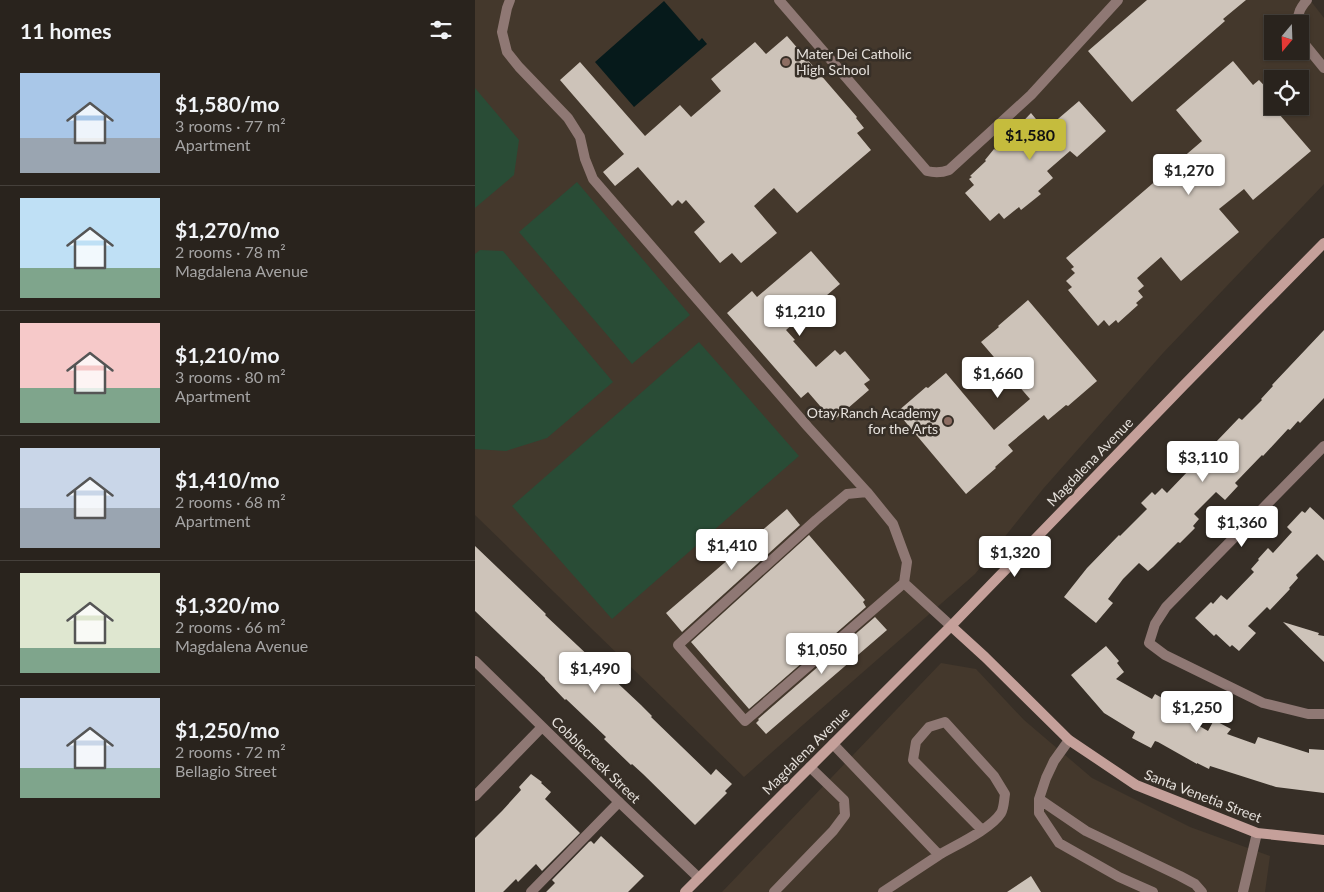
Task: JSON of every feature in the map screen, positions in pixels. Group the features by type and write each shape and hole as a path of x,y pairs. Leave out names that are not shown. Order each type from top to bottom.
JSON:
{"street":[{"path":"510,0 502,32 507,52 568,118 580,137 585,159 593,179 808,427 867,492 893,524 907,562 904,583 745,721 678,645 847,494 867,492"},
{"path":"779,0 927,171 935,173 949,170 1031,96 1118,0"},
{"path":"1298,15 1300,8 1307,0"},
{"path":"1309,50 1324,68"},
{"name":"Magdalena Avenue","path":"685,892 951,626 1324,243"},
{"path":"1324,446 1166,607 1155,624 1149,643 1165,656 1263,703 1307,714 1324,714"},
{"path":"904,583 951,626"},
{"name":"Santa Venetia Street","path":"951,626 1069,740 1136,785 1257,833 1324,840"},
{"name":"Cobblecreek Street","path":"475,661 699,878"},
{"path":"883,892 939,855 991,825 1001,812 1005,794 994,776 945,722 929,728 916,742 913,760 982,830"},
{"path":"475,796 542,727"},
{"path":"1069,740 1054,761 1046,778 1039,799 1039,813 1059,843 1119,877 1153,892"},
{"path":"833,744 939,855"},
{"path":"774,892 833,831 845,815 843,800 810,767"},
{"path":"1039,799 1086,831 1181,876 1195,884 1202,892"},
{"path":"531,892 619,802"},
{"path":"1243,892 1257,833"}],"shaded area":[{"name":"Mater Dei Catholic High School","path":"475,0 1310,0 1324,18 1324,184 1163,353 1043,489 975,574 744,777 475,515"},
{"path":"664,1 699,41 702,38 707,44 634,107 595,62"},
{"path":"941,663 976,669 1024,720 1092,778 1190,827 1270,856 1265,892 722,892"}],"green space":[{"path":"475,88 519,140 514,175 475,208"},
{"path":"577,182 690,315 632,364 519,232"},
{"path":"480,250 503,251 613,382 547,438 506,451 475,449 475,254"},
{"path":"699,342 799,456 612,619 512,506"}],"building":[{"path":"1147,0 1246,0 1223,19 1225,21 1132,102 1088,51"},
{"path":"787,36 857,117 864,128 857,133 871,150 797,213 774,188 754,206 777,233 741,263 732,253 720,263 694,232 705,222 686,200 682,204 678,200 672,206 638,167 615,186 603,172 624,154 560,80 580,62 645,136 680,105 691,117 721,91 711,79 755,42 766,54"},
{"path":"1233,61 1253,85 1259,80 1264,85 1264,115 1280,115 1311,151 1253,200 1244,189 1219,209 1239,232 1181,281 1161,257 1137,278 1144,286 1138,291 1143,297 1136,303 1138,305 1118,323 1116,320 1109,326 1104,320 1098,326 1068,290 1072,287 1066,281 1075,273 1071,269 1074,267 1066,258 1202,141 1176,110"},
{"path":"1079,101 1106,131 1077,157 1070,151 1047,171 1053,178 1038,191 1041,194 1021,210 1019,207 1004,219 999,213 990,221 965,193 974,185 969,179 972,177 970,176 986,161 994,149 996,150 1031,113 1045,130"},
{"path":"811,251 840,284 786,330 816,367 835,350 840,355 845,351 870,380 864,384 869,390 833,421 808,392 801,398 727,313 752,291 757,297"},
{"path":"1028,300 1097,381 1068,406 1066,405 1048,420 1044,415 1008,445 1013,451 966,494 897,412 926,387 928,388 946,373 994,430 1030,399 981,342"},
{"path":"1324,330 1324,398 1300,423 1298,421 1290,430 1288,429 1262,455 1235,483 1238,486 1225,500 1216,492 1194,514 1199,519 1193,526 1195,528 1153,567 1148,571 1139,563 1123,579 1108,599 1113,603 1096,623 1064,597 1087,568 1147,509 1141,503 1152,492 1155,495 1162,488 1167,493 1239,418 1242,420 1262,400 1272,385"},
{"path":"1310,507 1324,520 1324,561 1317,554 1296,575 1298,578 1290,589 1270,610 1267,607 1248,626 1256,633 1239,651 1232,645 1230,647 1216,634 1214,636 1195,618 1221,595 1227,600 1254,572 1251,569 1258,559 1268,548 1273,553 1292,532 1287,527 1302,511 1305,513"},
{"path":"787,509 800,525 682,632 666,613"},
{"path":"809,535 865,600 863,602 866,607 749,709 691,642"},
{"path":"475,546 711,775 716,769 732,784 725,791 727,793 695,825 604,739 606,737 565,700 545,678 475,611"},
{"path":"875,617 887,630 766,734 756,723 758,719"},
{"path":"1283,622 1324,636 1324,662"},
{"path":"1106,646 1119,661 1117,663 1124,672 1116,679 1152,699 1155,694 1178,707 1175,712 1208,731 1214,720 1231,729 1227,734 1255,744 1258,737 1309,753 1309,749 1324,750 1324,793 1276,787 1210,766 1209,769 1158,742 1155,741 1151,748 1132,738 1135,732 1104,713 1071,675"},
{"path":"531,774 551,792 545,799 580,833 542,871 536,864 518,882 516,879 503,892 475,892 475,838 521,790 519,787"},
{"path":"601,836 644,876 628,892 546,892 555,883 552,880 589,842 591,841 594,844"},
{"path":"1031,876 1041,892 1007,892"}],"place":[{"name":"Mater Dei Catholic High School","path":"786,62"},
{"name":"Otay Ranch Academy for the Arts","path":"948,421"}]}
